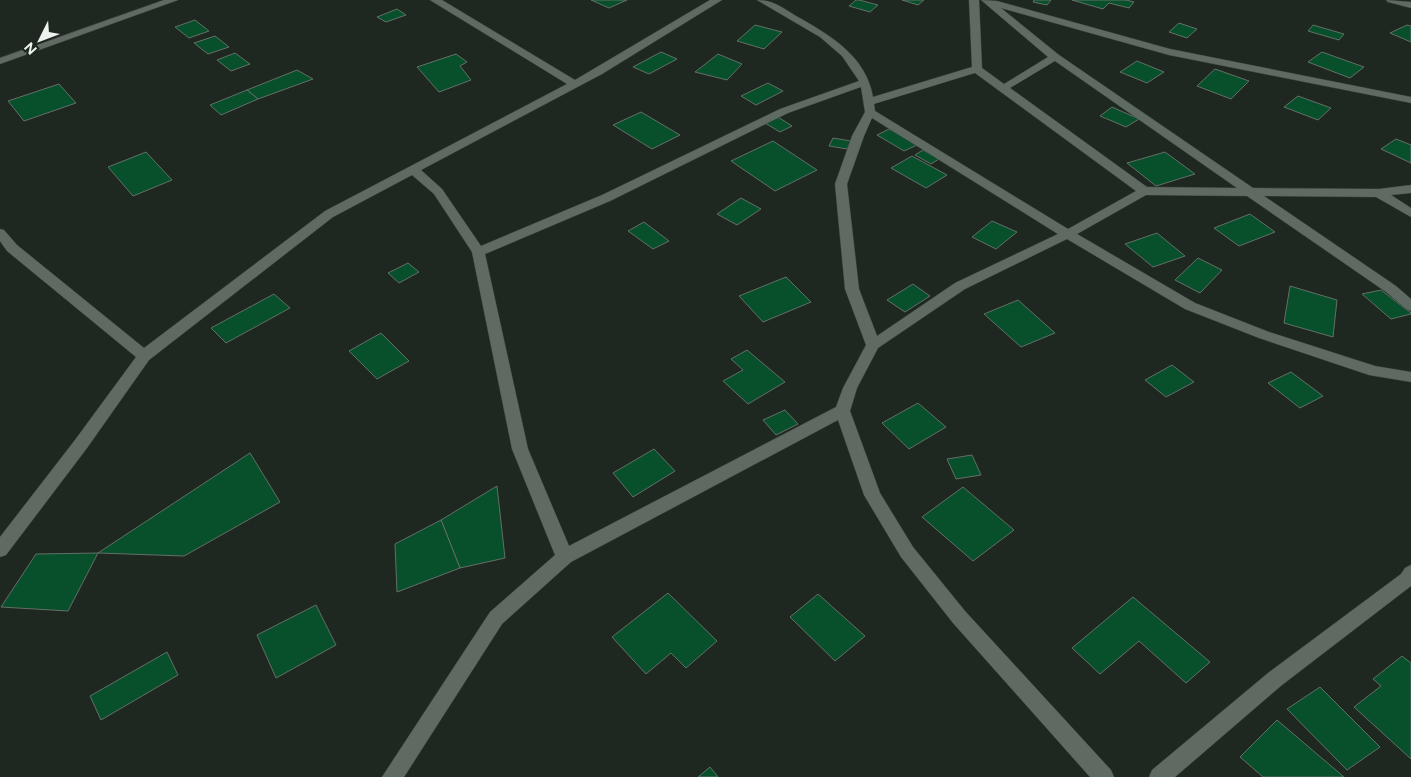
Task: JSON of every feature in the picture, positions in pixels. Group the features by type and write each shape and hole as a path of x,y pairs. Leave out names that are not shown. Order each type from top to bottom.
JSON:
{"street":[{"path":"0,61 174,0"},
{"path":"435,0 575,84"},
{"path":"0,550 81,444 144,356 329,214 598,72 717,0"},
{"path":"762,0 823,34 846,54 865,82 869,107 841,184 852,289 873,345"},
{"path":"974,0 977,69 1144,191"},
{"path":"1391,0 1411,5"},
{"path":"988,1 1055,57 1251,191 1391,289 1411,306"},
{"path":"988,1 1169,52 1411,100"},
{"path":"1002,89 1055,57"},
{"path":"869,107 977,69"},
{"path":"478,252 606,198 784,110 865,82"},
{"path":"869,107 1008,199 1069,233 1190,306 1264,335 1374,371 1411,377"},
{"path":"414,170 438,192 478,252 520,449 565,557"},
{"path":"1104,777 959,617 907,552 872,495 842,411 850,388 873,345 960,286 1069,233 1144,191 1378,193 1411,189"},
{"path":"1378,193 1411,212"},
{"path":"0,233 12,248 144,356"},
{"path":"392,777 496,618 565,557 842,411"},
{"path":"1166,775 1275,680 1410,578"}],"building":[{"path":"591,0 627,0 609,8"},
{"path":"856,0 878,5 870,12 849,6"},
{"path":"902,0 924,0 918,5"},
{"path":"1034,0 1051,0 1047,5 1033,2"},
{"path":"1072,0 1126,0 1134,2 1129,8 1109,3 1103,9"},
{"path":"397,9 406,15 386,22 377,17"},
{"path":"195,20 209,31 189,38 175,27"},
{"path":"1179,23 1197,29 1187,38 1169,32"},
{"path":"755,25 782,32 764,49 737,41"},
{"path":"1313,25 1344,34 1339,40 1308,31"},
{"path":"1407,25 1411,26 1411,42 1390,33"},
{"path":"215,36 229,47 208,54 194,43"},
{"path":"661,52 677,59 649,74 633,67"},
{"path":"1322,52 1364,67 1350,78 1308,62"},
{"path":"235,53 250,64 231,71 217,60"},
{"path":"456,54 467,62 460,66 471,80 439,92 417,67"},
{"path":"718,54 742,64 727,80 695,72"},
{"path":"1137,61 1164,72 1147,83 1120,72"},
{"path":"1215,69 1249,81 1231,99 1197,86"},
{"path":"297,70 313,79 258,99 247,90"},
{"path":"768,83 783,91 756,105 741,96"},
{"path":"59,84 76,103 24,121 8,101"},
{"path":"247,90 258,99 221,115 210,105"},
{"path":"1298,96 1331,108 1318,120 1284,107"},
{"path":"1112,107 1139,119 1126,127 1100,116"},
{"path":"641,112 680,135 652,149 613,125"},
{"path":"778,117 792,126 780,132 765,123"},
{"path":"889,129 917,145 904,151 877,135"},
{"path":"833,138 851,141 847,149 829,146"},
{"path":"1396,139 1411,145 1411,163 1381,149"},
{"path":"773,141 817,170 775,191 731,161"},
{"path":"923,150 939,159 931,164 915,155"},
{"path":"146,152 172,180 133,196 108,167"},
{"path":"1165,152 1195,174 1156,186 1127,163"},
{"path":"912,156 947,175 926,188 891,168"},
{"path":"741,198 761,209 737,225 717,214"},
{"path":"1250,214 1275,232 1239,246 1214,228"},
{"path":"992,221 1017,232 996,249 972,237"},
{"path":"644,222 669,241 653,249 628,231"},
{"path":"1157,233 1185,256 1153,267 1125,244"},
{"path":"1198,258 1222,270 1200,293 1175,280"},
{"path":"408,263 419,272 399,283 388,273"},
{"path":"786,277 811,302 763,322 739,296"},
{"path":"913,284 930,296 905,312 887,300"},
{"path":"1290,286 1337,300 1333,337 1284,323"},
{"path":"1381,290 1411,314 1391,319 1362,294"},
{"path":"274,294 290,308 226,343 211,328"},
{"path":"1018,300 1055,333 1021,347 984,314"},
{"path":"381,333 409,361 377,379 349,351"},
{"path":"747,350 785,382 748,404 723,381 743,370 731,359"},
{"path":"1172,365 1194,382 1166,397 1145,380"},
{"path":"1291,372 1323,396 1300,408 1268,383"},
{"path":"918,403 946,427 909,449 882,423"},
{"path":"785,410 798,424 776,435 763,420"},
{"path":"654,449 675,471 633,497 613,473"},
{"path":"250,453 280,502 184,556 98,553"},
{"path":"972,455 981,475 956,479 947,459"},
{"path":"497,486 505,558 460,568 441,520"},
{"path":"963,487 1014,530 973,561 922,517"},
{"path":"441,520 460,568 397,592 395,544"},
{"path":"98,553 68,611 1,607 36,554"},
{"path":"668,593 717,641 686,668 671,653 646,674 612,637"},
{"path":"818,594 865,636 835,661 790,617"},
{"path":"1133,597 1210,662 1186,683 1139,641 1100,674 1072,648"},
{"path":"316,605 336,645 276,678 257,635"},
{"path":"167,652 178,675 101,720 90,696"},
{"path":"1402,656 1411,663 1411,759 1354,707 1381,686 1373,679"},
{"path":"1320,687 1380,747 1347,770 1287,709"},
{"path":"1277,720 1344,777 1263,777 1240,757"},
{"path":"710,767 718,777 698,777"}]}
